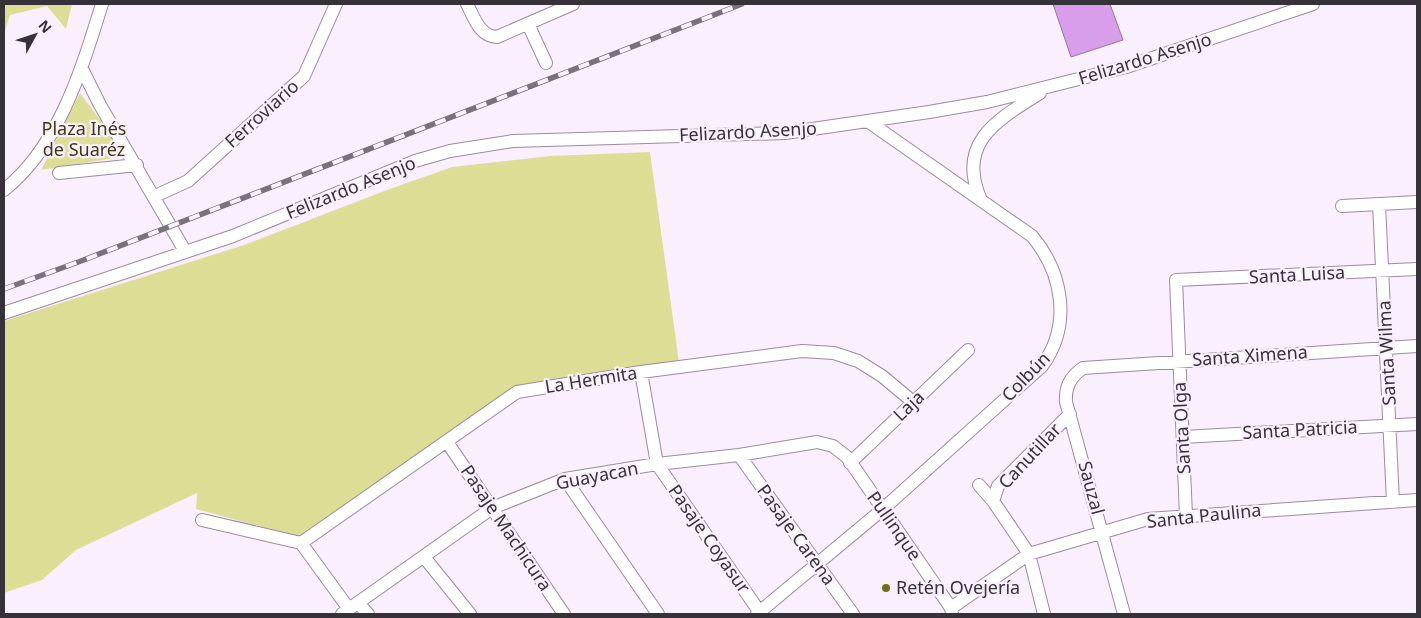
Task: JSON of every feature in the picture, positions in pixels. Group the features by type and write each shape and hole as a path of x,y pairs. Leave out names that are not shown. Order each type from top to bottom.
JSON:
{"street":[{"path":"4,190 24,171 46,142 82,69 102,4"},
{"name":"Ferroviario","path":"155,196 188,181 304,76 336,4"},
{"path":"467,4 482,31 489,36 500,36 574,4"},
{"name":"Felizardo Asenjo","path":"4,313 261,225 415,161 467,147 513,141 785,133 869,122 987,102 1049,87 1155,58 1313,4"},
{"path":"528,24 546,64"},
{"path":"82,69 100,105 137,164 185,251"},
{"path":"981,200 975,185 973,164 982,137 1001,118 1049,87"},
{"name":"Colbún","path":"759,614 883,509 1042,366 1051,353 1055,342 1060,319 1059,293 1047,257 1023,228 869,122"},
{"path":"59,172 137,164"},
{"path":"1342,206 1417,202"},
{"name":"Santa Wilma","path":"1379,204 1394,502"},
{"name":"Santa Luisa","path":"1176,280 1417,269"},
{"name":"Santa Olga","path":"1176,280 1186,516"},
{"name":"Santa Ximena","path":"1082,368 1417,346"},
{"name":"Laja","path":"850,463 968,350"},
{"name":"La Hermita","path":"301,543 517,392 640,372 802,351 834,353 858,361 882,376 912,402"},
{"name":"Sauzal","path":"1082,368 1072,377 1066,389 1066,402 1124,614"},
{"path":"640,372 657,464"},
{"name":"Canutillar","path":"993,501 998,486 1070,414"},
{"name":"Santa Patricia","path":"1183,437 1417,424"},
{"name":"Pasaje Machicura","path":"447,442 564,614"},
{"name":"Guayacan","path":"350,609 492,508 565,478 657,464 739,455 817,442 838,448 850,463"},
{"name":"Pasaje Carena","path":"739,455 853,614"},
{"name":"Pullinque","path":"850,463 952,611"},
{"name":"Pasaje Coyasur","path":"657,464 759,614"},
{"path":"565,478 658,614"},
{"name":"Canutillar","path":"979,485 993,501 1029,554 1044,614"},
{"name":"Santa Paulina","path":"952,611 1029,554 1103,534 1148,519 1417,500"},
{"path":"202,520 301,543 350,609 368,614"},
{"path":"424,557 470,614"}],"green space":[{"path":"4,4 72,4 66,29 47,6 10,15 4,34"},
{"name":"Plaza Inés de Suaréz","path":"80,93 127,156 41,170"},
{"path":"650,152 679,362 519,388 299,537 196,509 197,493 76,550 42,580 4,593 4,321 244,245 452,167 550,156"}],"building":[{"path":"1053,4 1110,4 1123,40 1071,57"}],"railway":[{"path":"4,289 81,261 742,4"}],"place":[{"name":"Retén Ovejería","path":"886,588"}]}
